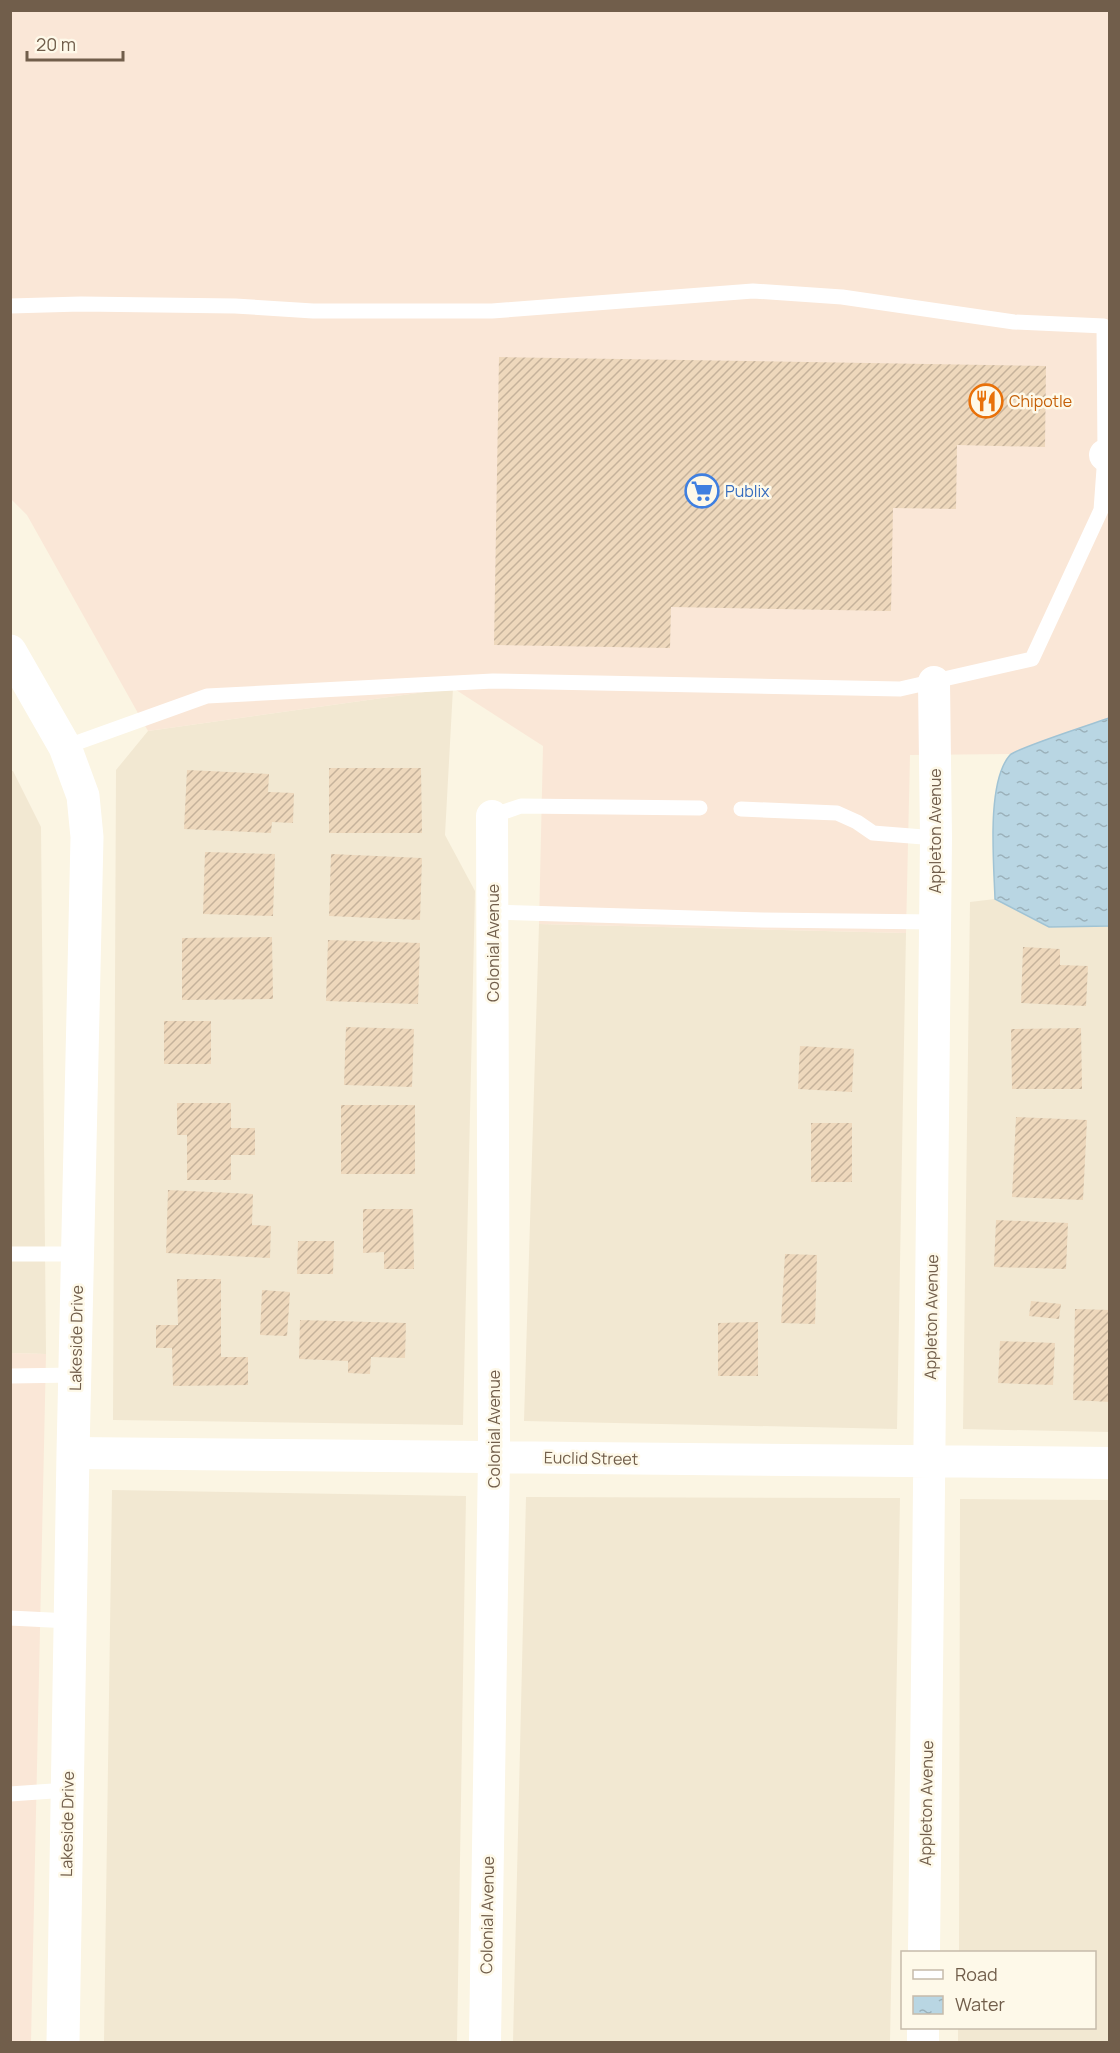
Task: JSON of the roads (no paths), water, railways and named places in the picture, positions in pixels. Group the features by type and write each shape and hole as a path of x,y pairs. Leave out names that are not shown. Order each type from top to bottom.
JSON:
{"street":[{"name":"Lakeside Drive","path":"10,651 65,747 83,796 87,837 63,2043"},
{"name":"Appleton Avenue","path":"924,1951 936,838 934,682"},
{"name":"Colonial Avenue","path":"485,2043 494,1456 492,816"},
{"name":"Euclid Street","path":"73,1453 1110,1463"}],"lane":[{"path":"10,306 103,304 235,306 313,311 492,311 753,291 842,297 1014,322 1104,326 1107,455 1101,510 1032,659 900,689 492,681 207,696 65,747"},
{"path":"492,816 521,806 700,808"},
{"path":"741,809 837,813 857,822 873,834 936,838"},
{"path":"493,912 762,920 935,922"},
{"path":"10,1254 78,1254"},
{"path":"10,1376 75,1375"},
{"path":"10,1618 70,1621"},
{"path":"10,1794 67,1790"}],"water":[{"path":"1109,718 1109,926 1049,927 995,899 993,824 997,784 1002,768 1010,755"}],"place":[{"name":"Chipotle","path":"986,401"},
{"name":"Publix","path":"702,491"}]}
